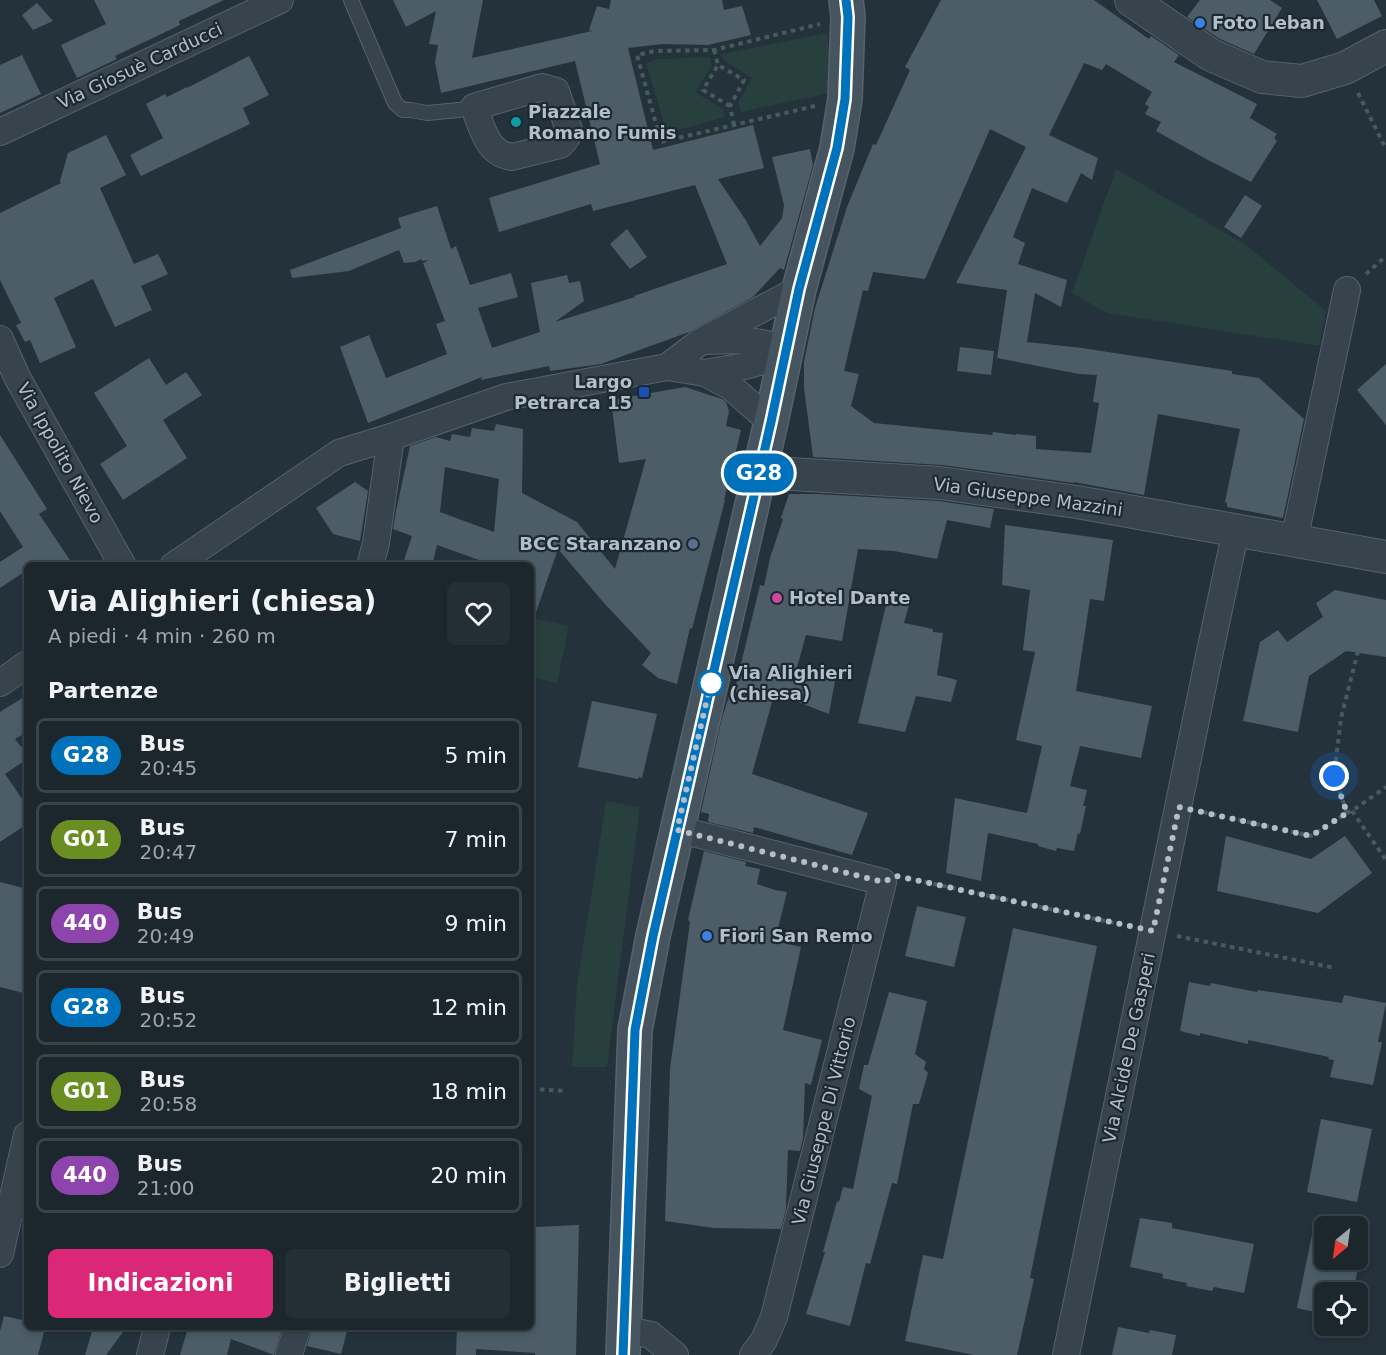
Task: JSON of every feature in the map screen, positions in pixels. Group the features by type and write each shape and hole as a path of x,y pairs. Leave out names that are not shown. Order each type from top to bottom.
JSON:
{"main road":[{"path":"623,1342 635,1030 653,936 771,422 799,289 837,148 845,99 847,8"}],"street":[{"name":"Via Giosuè Carducci","path":"0,132 280,0"},
{"path":"1131,0 1210,55 1262,77 1302,81 1346,68 1386,46"},
{"path":"667,367 700,342 799,289"},
{"path":"1294,541 1347,290"},
{"name":"Via Ippolito Nievo","path":"0,339 17,377 121,562"},
{"path":"700,342 735,339 761,342 786,349"},
{"path":"179,562 339,453 506,397 667,367 705,373 766,360 786,349"},
{"path":"705,373 731,387 771,422"},
{"path":"371,562 376,543 391,437"},
{"name":"Via Giuseppe Mazzini","path":"759,472 940,483 1077,502 1386,557"},
{"name":"Via Alcide De Gasperi","path":"1066,1355 1236,530"},
{"path":"0,682 24,666"},
{"path":"677,830 883,882"},
{"name":"Via Giuseppe Di Vittorio","path":"753,1355 764,1340 774,1317 883,882"},
{"path":"0,1254 24,1149"},
{"path":"150,1355 157,1330"},
{"path":"289,1355 296,1330"},
{"path":"623,1342 651,1335 675,1355"}],"lane":[{"path":"351,0 395,103 403,110 427,113 474,106"}],"path":[{"path":"845,99 661,142 637,55 655,51 714,50 847,8"},
{"path":"714,50 718,65 744,80 730,106 734,125"},
{"path":"718,65 703,90 730,106"},
{"path":"1346,68 1386,149"},
{"path":"1347,813 1334,776 1341,718 1359,647"},
{"path":"1179,807 1311,836 1386,787"},
{"path":"1352,811 1386,860"},
{"path":"883,882 896,876 1335,968"},
{"path":"534,1089 566,1091"}],"green space":[{"path":"827,33 831,58 830,93 741,112 738,102 752,78 724,60 722,54"},
{"path":"710,57 712,65 695,92 723,109 725,117 667,133 646,63 658,59"},
{"path":"1116,169 1246,245 1326,311 1319,346 1107,313 1072,293"},
{"path":"534,619 569,626 557,683 534,678"},
{"path":"606,801 640,807 607,1067 572,1067 577,985"}],"building":[{"path":"94,0 224,0 179,21 180,25 115,56 117,59 77,78 61,45 106,24"},
{"path":"393,0 483,0 472,58 592,31 589,30 597,6 609,9 611,0 722,0 724,10 742,6 751,35 708,45 663,44 628,48 653,150 753,125 764,168 718,179 760,246 782,218 784,205 772,157 810,149 813,165 784,270 780,268 753,297 689,332 601,364 550,371 549,366 481,380 482,377 368,423 340,347 369,335 386,378 447,354 436,324 445,321 423,263 429,260 422,261 421,259 404,263 399,250 349,271 292,278 290,270 401,228 398,218 437,206 451,249 456,246 470,285 511,273 518,297 478,308 492,348 540,332 531,283 567,275 569,283 580,281 584,301 555,322 635,297 727,264 695,185 593,211 591,204 499,232 489,198 600,164 575,61 441,93 435,62 438,45 429,44 436,11 406,27"},
{"path":"941,0 1094,0 1149,39 1151,36 1179,55 1174,62 1257,104 1250,118 1277,134 1274,138 1277,141 1251,182 1156,131 1161,122 1145,114 1149,107 1145,104 1152,92 1106,64 1102,70 1084,63 1049,135 1098,158 1092,180 1081,173 1067,203 1032,188 1013,237 1025,243 1018,264 1067,280 1061,307 1035,293 1027,342 1232,371 1232,374 1259,378 1304,419 1283,518 1227,507 1225,502 1240,429 1158,414 1144,495 1074,482 942,465 813,457 804,388 804,362 815,308 847,207 873,144 876,145 910,70 905,67","holes":["990,129 1026,147 956,283 1007,290 997,358 1079,374 1097,375 1093,402 1099,403 1091,453 1036,449 1036,436 993,432 992,435 874,423 851,406 859,374 844,371 863,290 868,291 873,272 925,279"]},
{"path":"1200,0 1270,0 1282,8 1254,54 1220,39 1187,17"},
{"path":"1317,0 1374,0 1382,16 1337,39"},
{"path":"37,3 53,21 33,30 22,15"},
{"path":"22,55 41,94 0,113 0,65"},
{"path":"249,56 269,95 243,108 250,124 141,176 130,155 163,138 146,104 165,94 167,97 187,88"},
{"path":"106,135 126,175 100,188 134,264 158,254 168,274 141,286 152,310 115,327 93,279 54,298 76,347 40,363 30,340 25,342 16,325 21,323 0,280 0,213 61,183 68,153"},
{"path":"1245,195 1262,206 1241,238 1224,227"},
{"path":"627,229 647,257 630,269 610,244"},
{"path":"960,347 994,351 991,375 957,371"},
{"path":"149,358 166,385 186,372 202,395 163,420 187,458 123,500 100,464 127,446 94,393"},
{"path":"1386,364 1386,425 1357,390"},
{"path":"685,387 726,402 729,411 726,426 741,430 677,684 658,678 642,665 651,653 558,549 534,618 534,562 485,562 437,545 433,562 403,562 412,536 393,529 410,446 436,437 450,441 452,434 470,437 472,428 494,431 496,424 523,429 522,493 577,522 615,569 646,459 619,463 611,400","holes":["445,467 499,479 494,532 440,512"]},
{"path":"0,435 47,509 39,514 71,562 24,562 24,572 0,588 0,562 23,547 0,511"},
{"path":"355,482 368,491 360,541 333,534 316,508"},
{"path":"789,494 938,501 994,509 990,528 947,520 937,559 894,551 858,549 842,641 806,635 796,671 835,681 829,714 774,695 752,774 868,813 852,855 754,827 753,833 708,822 709,814 701,812 722,718 729,696 733,697 760,585 764,586"},
{"path":"1005,525 1113,540 1104,601 1090,599 1076,691 1152,706 1141,758 1080,746 1070,786 1087,790 1083,806 1086,806 1074,851 1057,848 1056,851 1038,846 1038,844 988,833 981,881 946,873 955,798 1027,813 1042,746 1016,740 1035,652 1023,650 1030,590 1002,585"},
{"path":"1335,590 1386,600 1386,657 1346,651 1309,676 1298,732 1243,721 1260,642 1278,630 1287,642 1323,617 1316,603"},
{"path":"886,605 909,605 904,623 943,633 937,675 957,680 951,702 916,696 905,732 858,723"},
{"path":"24,697 24,734 15,739 24,750 24,761 5,774 24,802 24,826 0,842 0,712"},
{"path":"592,701 657,714 642,778 578,767"},
{"path":"1226,836 1311,859 1345,836 1372,873 1318,913 1217,891"},
{"path":"704,851 746,862 745,866 760,869 757,884 787,892 775,941 801,947 783,1030 822,1040 811,1085 805,1083 803,1138 800,1151 788,1150 786,1209 781,1229 714,1228 665,1221 670,1069 690,922 688,920"},
{"path":"0,882 24,888 24,993 0,987"},
{"path":"917,906 966,917 954,967 905,956"},
{"path":"1013,928 1097,946 1030,1278 1034,1279 1017,1355 974,1355 905,1341 923,1255 943,1259"},
{"path":"1189,982 1210,986 1211,983 1257,992 1258,990 1342,1003 1344,995 1386,1003 1378,1042 1382,1042 1373,1085 1330,1077 1334,1060 1328,1059 1329,1057 1248,1040 1248,1044 1180,1031"},
{"path":"889,992 927,1001 915,1054 926,1062 924,1069 928,1073 919,1104 913,1104 897,1184 892,1183 870,1264 866,1263 850,1326 806,1314 825,1252 823,1252 837,1201 839,1202 843,1187 853,1189 872,1096 859,1089 864,1065 868,1065"},
{"path":"1321,1119 1372,1129 1357,1202 1307,1192"},
{"path":"1140,1218 1172,1223 1172,1228 1254,1244 1244,1293 1214,1287 1212,1291 1186,1286 1187,1283 1162,1278 1163,1274 1130,1267"},
{"path":"579,1225 576,1355 535,1355 535,1353 476,1349 476,1355 456,1355 457,1330 534,1330 536,1227"},
{"path":"1312,1235 1314,1236 1314,1270 1357,1270 1355,1282 1314,1282 1314,1312 1297,1308"},
{"path":"4,1316 24,1320 24,1330 44,1330 38,1355 0,1355 0,1331"},
{"path":"1118,1327 1176,1335 1172,1355 1112,1355"},
{"path":"92,1330 125,1330 106,1355 85,1355"},
{"path":"187,1330 281,1330 274,1355 231,1339 227,1355 180,1355"},
{"path":"311,1330 347,1330 341,1354 307,1346"}],"bus line":[{"name":"G28","path":"623,1355 635,1030 653,936 771,422 799,289 837,148 845,99 848,17 846,0"}],"place":[{"name":"Foto Leban","path":"1200,23"},
{"name":"Piazzale Romano Fumis","path":"516,122"},
{"name":"Largo Petrarca 15","path":"644,392"},
{"name":"BCC Staranzano","path":"693,544"},
{"name":"Hotel Dante","path":"777,598"},
{"name":"Via Alighieri (chiesa)","path":"711,683"},
{"name":"Fiori San Remo","path":"707,936"}],"route":[{"path":"711,683 713,673 677,830 883,882 896,876 1153,931 1179,807 1311,836 1347,813 1334,776"}]}
